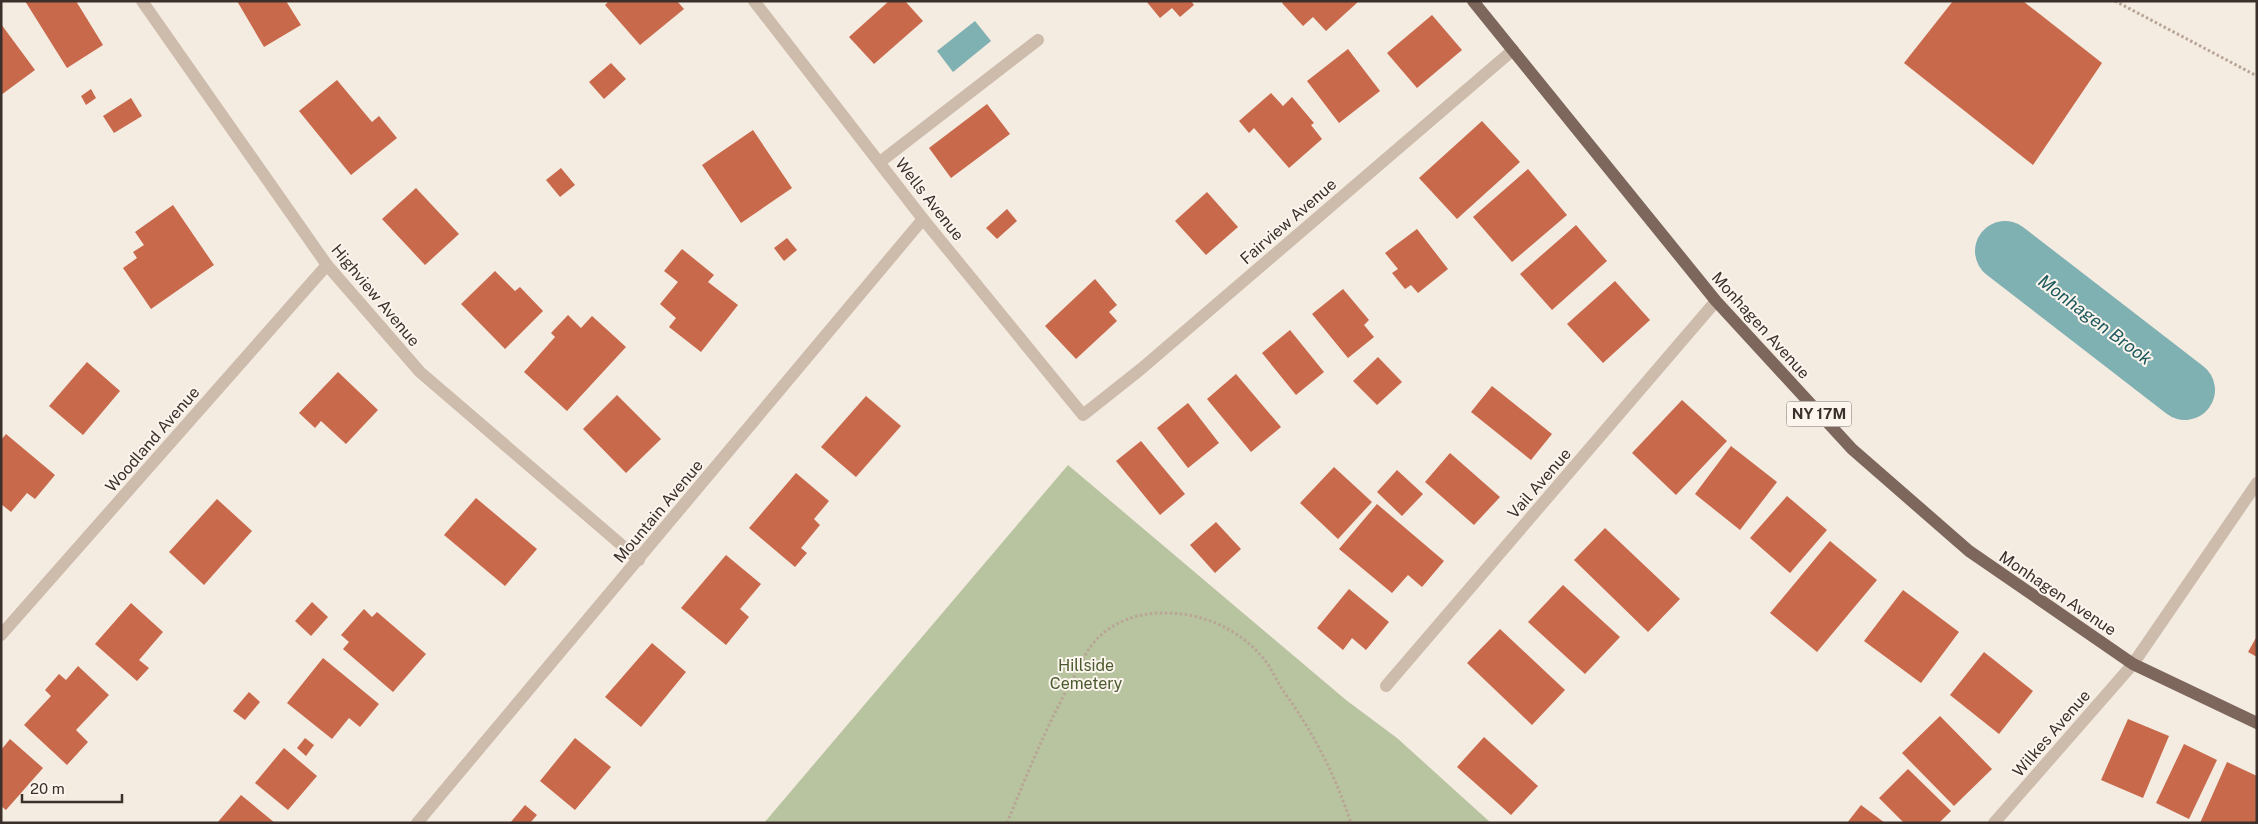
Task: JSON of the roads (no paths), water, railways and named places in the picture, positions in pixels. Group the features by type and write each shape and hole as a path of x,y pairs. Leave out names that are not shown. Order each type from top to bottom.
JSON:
{"main road":[{"name":"Monhagen Avenue","path":"1473,1 1716,301 1852,449 1969,551 2133,664 2257,723"}],"street":[{"name":"Highview Avenue","path":"142,1 327,265 420,372 639,560"},
{"name":"Wells Avenue","path":"754,1 923,219 1083,415"},
{"path":"880,162 1038,40"},
{"name":"Fairview Avenue","path":"1083,415 1141,370 1513,50"},
{"name":"Mountain Avenue","path":"417,823 923,219"},
{"name":"Woodland Avenue","path":"1,636 327,265"},
{"name":"Vail Avenue","path":"1386,686 1716,301"},
{"name":"Wilkes Avenue","path":"1994,823 2133,664 2257,483"}],"water":[{"path":"975,21 991,41 953,72 937,51"}],"waterway":[{"name":"Monhagen Brook","path":"2005,251 2185,390"}],"park label":[{"name":"Hillside Cemetery","path":"1086,674"}]}
